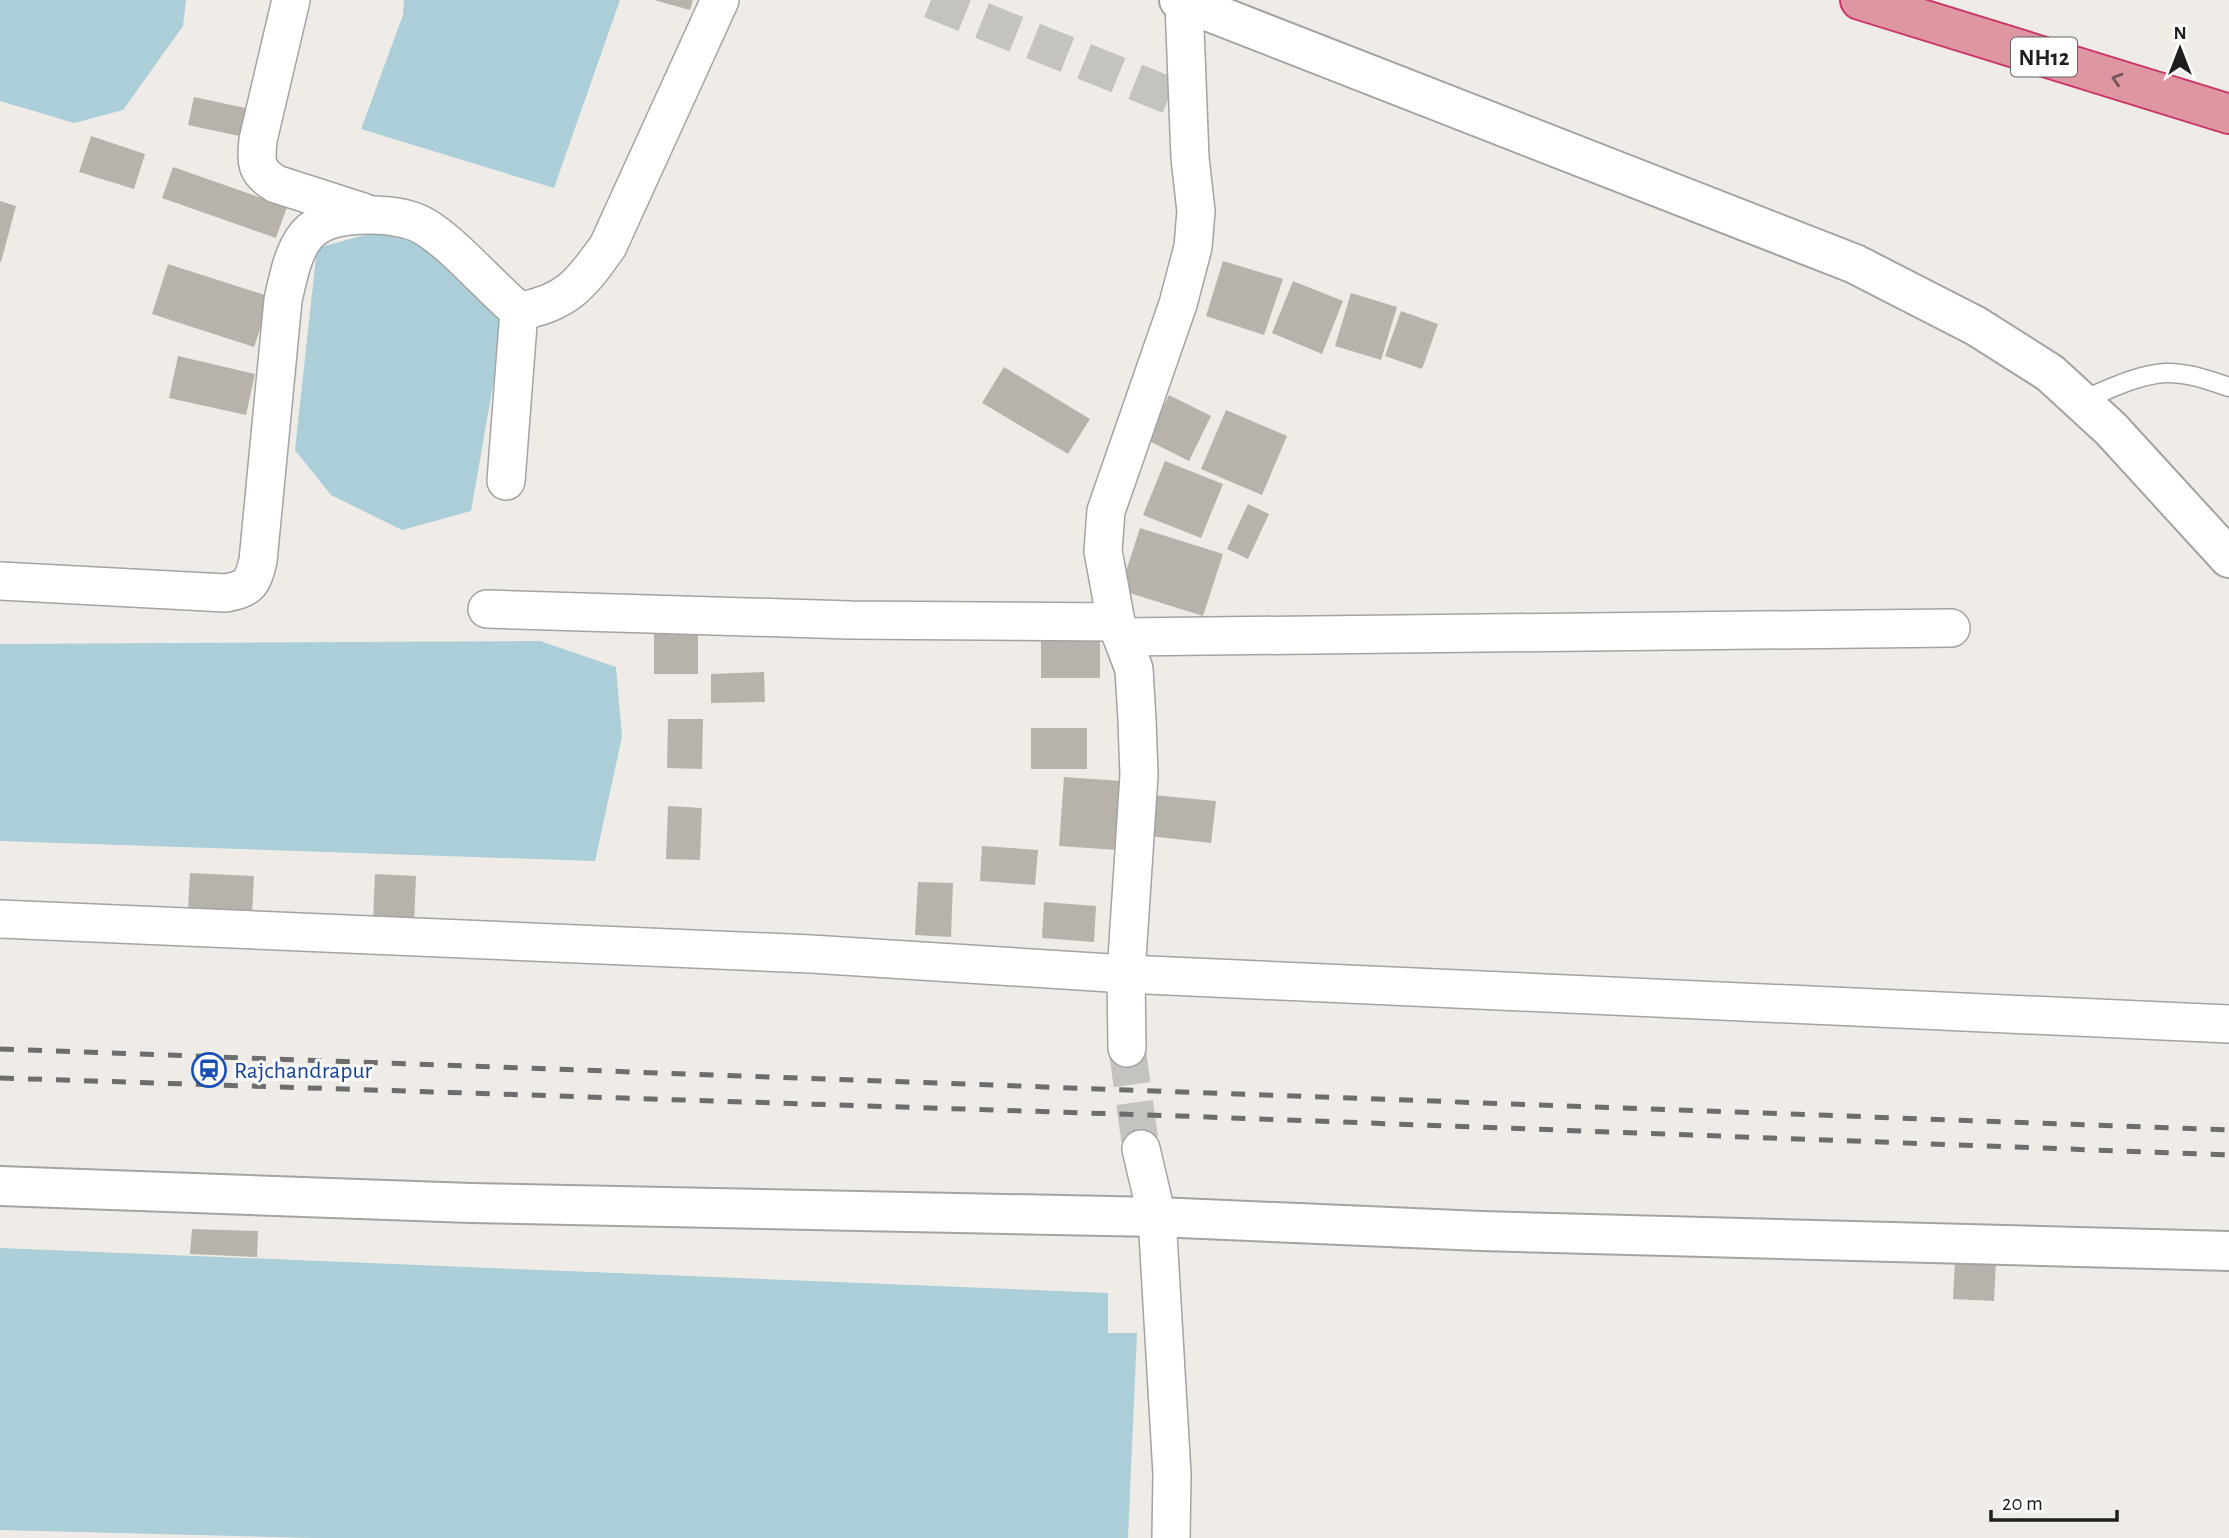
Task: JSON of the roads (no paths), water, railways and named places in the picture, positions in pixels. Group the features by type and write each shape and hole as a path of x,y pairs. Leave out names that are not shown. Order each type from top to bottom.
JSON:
{"highway":[{"name":"NH12","path":"1860,0 2229,114"}],"street":[{"path":"291,0 257,140 256,164 264,177 276,184 374,215 402,219 426,227 519,311"},
{"path":"519,311 540,308 560,300 588,274 608,246 720,0"},
{"path":"1127,1048 1126,974 1139,775 1134,669 1119,629 1103,551 1106,512 1178,304 1193,247 1196,211 1190,158 1182,1 1855,264 1976,326 2050,373 2081,401 2111,429 2229,558"},
{"path":"0,581 226,593 244,589 254,579 258,561 283,300 291,263 302,242 317,225 341,216 374,215"},
{"path":"506,481 519,311"},
{"path":"487,609 1119,629 1951,628"},
{"path":"0,919 811,954 1126,974 2229,1024"},
{"path":"1141,1149 1157,1217 1172,1474 1171,1538"},
{"path":"0,1186 471,1203 1157,1217 1481,1231 2229,1251"}],"lane":[{"path":"2081,401 2125,382 2164,373 2199,377 2229,387"}],"water":[{"path":"0,0 186,0 183,26 123,110 74,123 0,101"},
{"path":"404,0 620,0 554,188 361,129 403,15"},
{"path":"394,227 506,311 471,511 402,530 331,495 295,450 317,248"},
{"path":"540,641 616,667 622,737 595,861 0,841 0,644"},
{"path":"0,1248 1108,1293 1108,1333 1137,1333 1128,1538 314,1538 0,1530"}],"tunnel":[{"path":"931,0 1188,103"},
{"path":"1127,1048 1141,1149"}],"railway":[{"path":"0,1049 2229,1130"},
{"path":"0,1078 1180,1116 2229,1155"}],"place":[{"name":"Rajchandrapur","path":"209,1070"}]}
